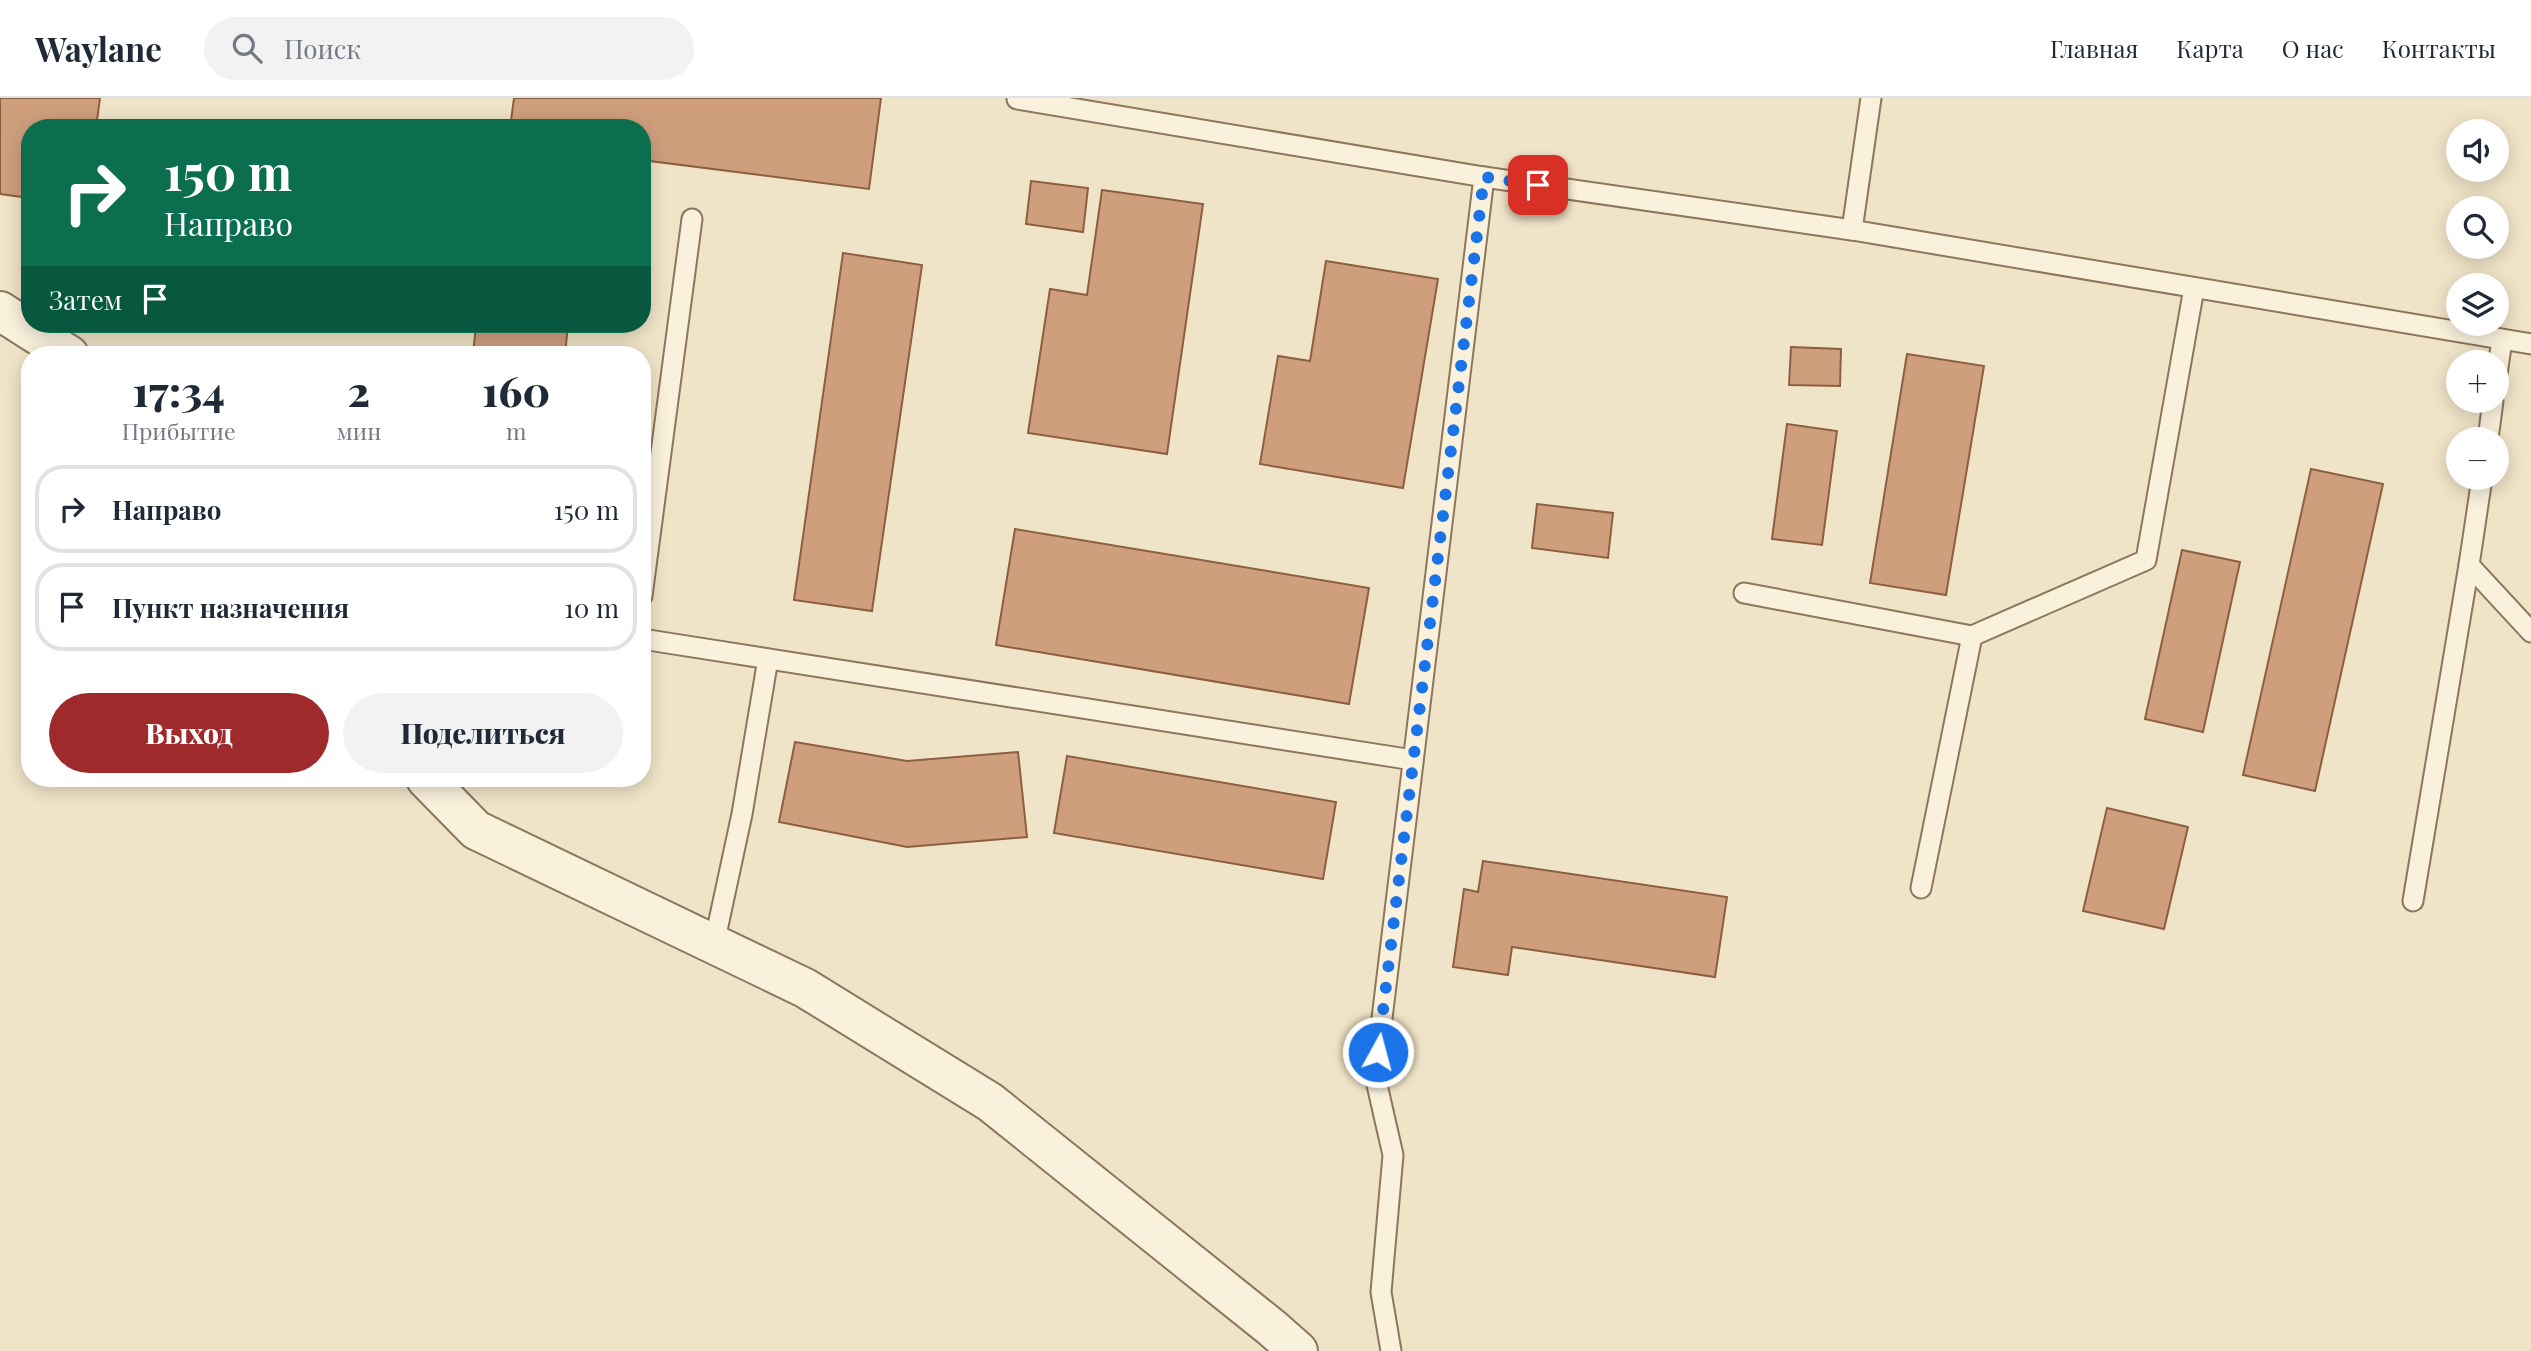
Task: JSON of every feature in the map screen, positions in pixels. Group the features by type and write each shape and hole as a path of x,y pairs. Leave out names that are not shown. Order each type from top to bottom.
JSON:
{"street":[{"path":"0,312 21,325"},
{"path":"34,333 55,346"},
{"path":"434,787 476,830 805,988 990,1102 1298,1351"}],"lane":[{"path":"1852,230 1871,98"},
{"path":"1017,99 1069,103 1484,177 1852,230 2531,344"},
{"path":"1391,1351 1381,1292 1393,1155 1375,1076 1484,177"},
{"path":"651,528 692,219"},
{"path":"1744,593 1972,636 2146,560 2194,288"},
{"path":"2501,350 2502,340"},
{"path":"2413,901 2480,490"},
{"path":"2469,565 2531,632"},
{"path":"1921,888 1972,636"},
{"path":"651,640 1413,760"},
{"path":"714,944 742,814 768,659"}],"building":[{"path":"0,98 100,98 97,119 21,119 21,197 0,194"},
{"path":"514,98 881,98 869,189 651,161 651,119 511,119"},
{"path":"1031,181 1088,188 1083,232 1026,224"},
{"path":"1102,190 1203,204 1167,454 1028,433 1050,289 1087,295"},
{"path":"843,253 922,265 872,611 794,600"},
{"path":"1326,261 1438,279 1403,488 1260,464 1278,356 1310,361"},
{"path":"475,333 567,333 566,346 474,346"},
{"path":"1791,347 1841,349 1840,386 1789,385"},
{"path":"1907,354 1984,366 1946,595 1870,583"},
{"path":"1787,424 1837,431 1822,545 1772,539"},
{"path":"2311,469 2383,484 2315,791 2243,775"},
{"path":"1537,504 1613,513 1608,558 1532,548"},
{"path":"1015,529 1369,588 1349,704 996,645"},
{"path":"2182,550 2240,562 2203,732 2145,719"},
{"path":"795,742 907,761 1018,752 1027,837 907,847 779,822"},
{"path":"1067,756 1336,802 1323,879 1054,833"},
{"path":"2107,808 2188,827 2164,929 2083,911"},
{"path":"1483,861 1727,897 1715,977 1512,947 1508,975 1453,967 1464,889 1478,892"}],"route":[{"path":"1378,1052 1484,177 1538,185"}]}
